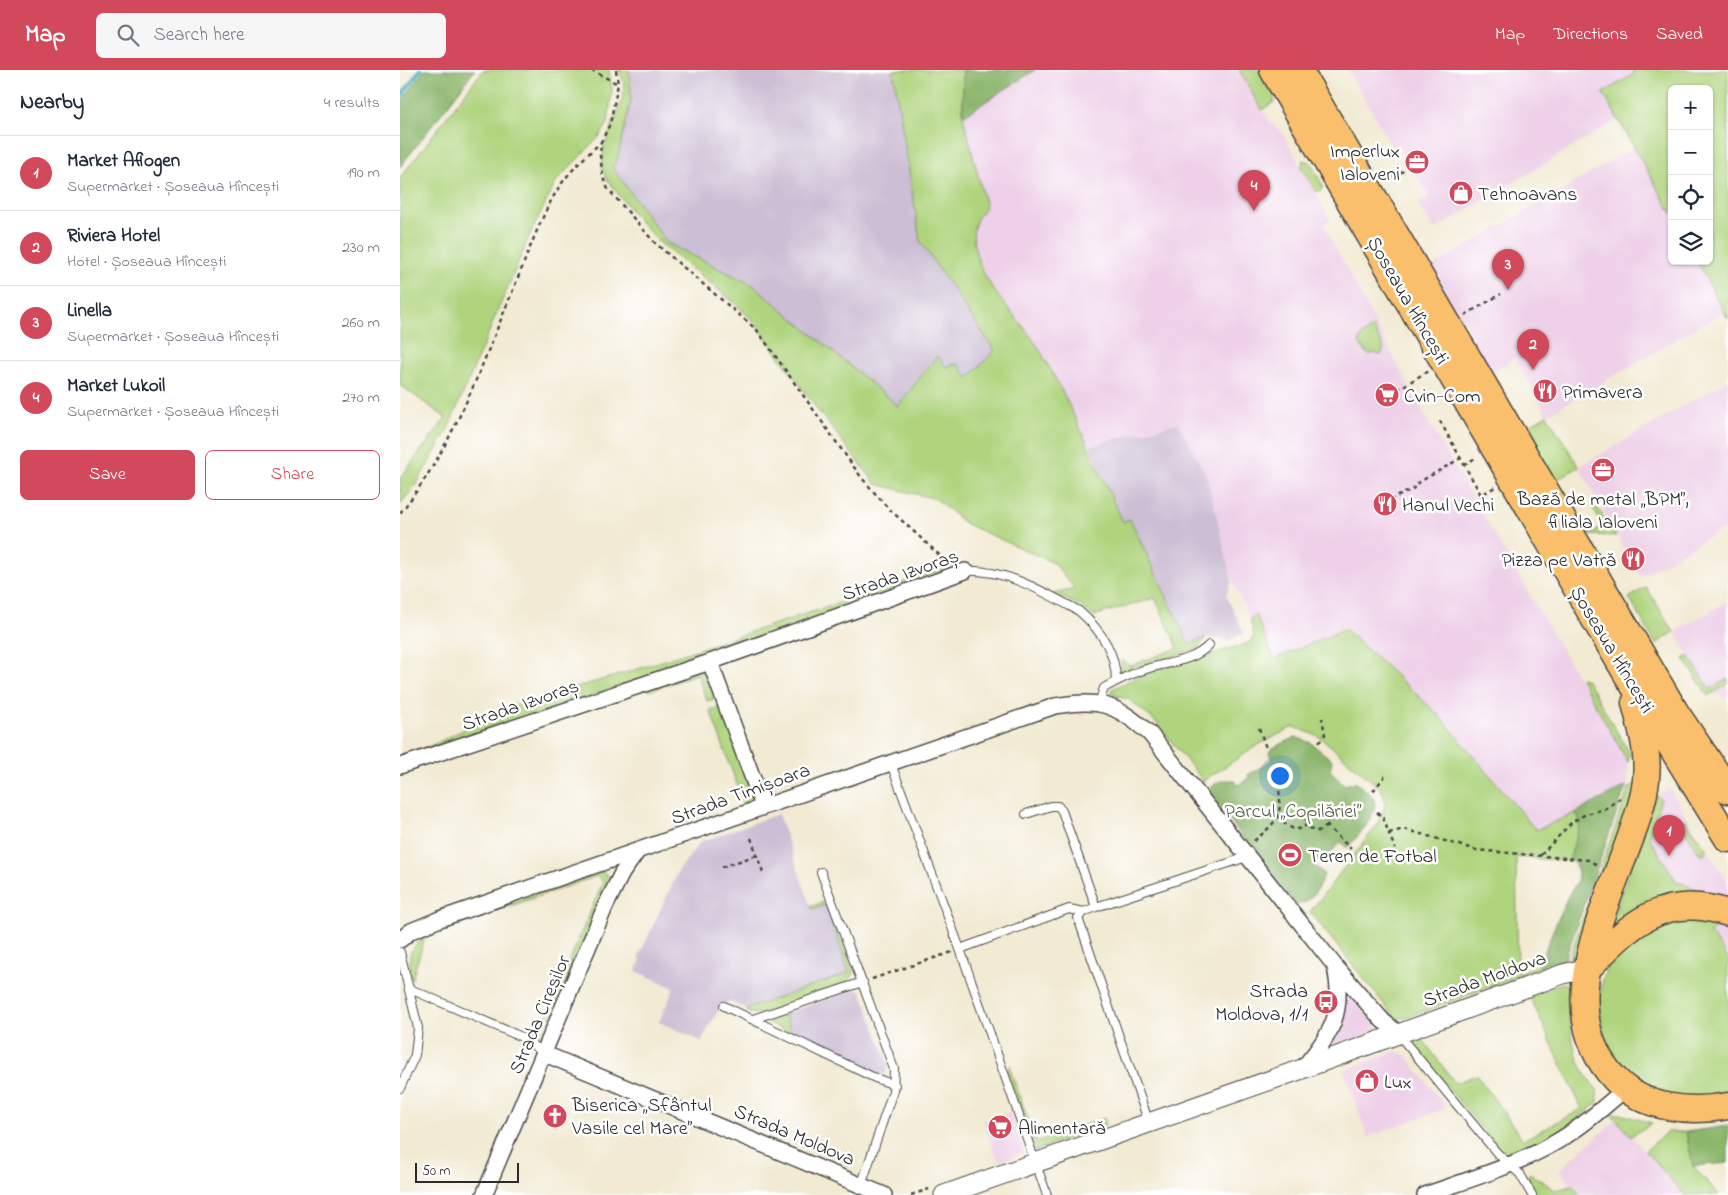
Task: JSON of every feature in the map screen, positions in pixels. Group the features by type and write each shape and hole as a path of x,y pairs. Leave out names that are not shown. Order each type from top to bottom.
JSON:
{"highway":[{"name":"Șoseaua Hîncești","path":"1273,70 1629,678 1728,839"},
{"name":"Șoseaua Hîncești","path":"1298,70 1682,723 1728,790"},
{"path":"1629,678 1646,746 1647,766 1644,792 1637,818 1597,927 1588,968 1584,1000 1588,1030 1594,1052 1605,1068 1625,1089 1641,1099 1665,1107 1692,1109 1728,1106"},
{"path":"1682,723 1728,757"},
{"path":"1588,968 1635,922 1653,913 1677,906 1700,906 1728,913"}],"street":[{"name":"Strada Izvoraș","path":"400,766 710,662 965,571"},
{"path":"710,662 763,806"},
{"name":"Strada Timișoara","path":"400,940 412,932 440,919 1055,706 1083,701 1099,703"},
{"path":"1099,703 1121,712 1150,734 1249,850 1335,966 1383,1022 1398,1033"},
{"name":"Strada Cireșilor","path":"484,1195 545,1054 605,906 622,873 637,852"},
{"path":"1302,1069 1324,1043 1332,1027 1340,989 1335,966"},
{"name":"Strada Moldova","path":"944,1195 1302,1069 1563,974 1588,968"},
{"name":"Strada Moldova","path":"545,1054 884,1195"},
{"path":"1425,1195 1510,1164 1550,1145 1572,1132 1625,1089"}],"lane":[{"name":"Strada Izvoraș","path":"965,571 982,570 997,573 1079,611 1090,620 1112,652 1116,664 1116,681"},
{"path":"1099,703 1104,688 1116,681 1144,670 1194,656 1209,645"},
{"path":"890,762 960,949 1046,1195"},
{"path":"1026,814 1051,806 1058,806 1062,811 1096,907"},
{"path":"1149,1123 1079,926 1078,918 1084,912 1096,907 1249,850"},
{"name":"Strada Moldova","path":"821,872 890,1052 894,1068 895,1085 861,1186"},
{"path":"960,949 1069,909 1084,912"},
{"path":"400,952 410,989 418,1037 414,1055 400,1088"},
{"path":"753,1019 863,982"},
{"path":"410,989 524,1038 545,1054"},
{"path":"724,1006 895,1085"},
{"path":"1398,1033 1497,1153 1520,1174 1532,1195"}],"path":[{"path":"591,70 618,84"},
{"path":"400,513 417,492 450,437 538,230 560,185 601,142 610,124 618,84 616,70"},
{"path":"601,142 600,166 608,189 655,243 757,330 861,477 887,507 948,563 965,571"},
{"path":"1369,190 1412,166"},
{"path":"1448,325 1501,294"},
{"path":"1397,390 1432,369"},
{"path":"1440,421 1481,495 1495,487"},
{"path":"1464,465 1477,457"},
{"path":"1390,500 1413,489 1416,484 1461,458"},
{"path":"1319,742 1325,735 1322,718"},
{"path":"1259,728 1266,748"},
{"path":"1373,791 1385,776"},
{"path":"1249,850 1274,824 1278,816 1279,790"},
{"path":"1540,856 1572,822 1586,814 1605,809 1625,794"},
{"path":"1316,809 1322,810 1327,815 1326,825 1321,829 1315,830 1307,825 1307,814 1316,809"},
{"path":"1377,812 1383,818 1395,849"},
{"path":"1278,816 1286,825 1296,830 1307,825"},
{"path":"1326,825 1351,850"},
{"path":"1389,833 1404,829 1476,850 1588,860 1600,866"},
{"path":"751,838 764,875"},
{"path":"722,867 757,856"},
{"path":"863,982 960,949"}],"shaded area":[{"path":"629,70 893,70 920,241 995,351 968,378 957,364 946,367 937,356 898,406 753,285 667,243 612,167 617,160 631,100"},
{"path":"1035,70 1239,70 1269,121 1283,134 1315,191 1330,220 1323,224 1427,420 1628,762 1628,785 1552,825 1536,830 1438,714 1273,660 1256,616 1250,619 1235,587 1178,424 1090,446 1035,344 987,279 974,246 973,233 976,217 963,116"},
{"path":"1348,70 1632,70 1634,74 1603,93 1619,119 1434,230 1418,204 1429,197 1399,145 1393,148"},
{"path":"1635,147 1668,207 1668,265 1699,265 1724,311 1547,415 1515,358 1492,372 1430,268"},
{"path":"1728,380 1728,526 1640,577 1579,467"},
{"path":"1178,423 1207,477 1232,581 1226,595 1244,633 1228,641 1206,637 1189,645 1130,519 1123,522 1090,446"},
{"path":"1728,601 1728,696 1725,698 1713,693 1674,632"},
{"path":"1669,788 1728,883 1728,901 1676,881 1649,837 1659,805 1659,796"},
{"path":"778,814 812,909 826,904 849,973 746,1009 729,1001 719,1009 701,1041 659,1022 674,988 636,971 641,959 638,958 679,870 700,842"},
{"path":"1724,918 1728,919 1728,958 1710,933"},
{"path":"855,989 861,991 889,1065 885,1074 878,1074 798,1037 799,1034 791,1031 785,1014"},
{"path":"1348,993 1378,1029 1378,1032 1331,1048 1339,1031"},
{"path":"1397,1051 1406,1055 1446,1108 1368,1137 1344,1070"},
{"path":"1010,1112 1024,1152 999,1162 983,1121"},
{"path":"1616,1120 1685,1195 1580,1195 1559,1170"}],"green space":[{"path":"424,70 475,70 400,167 400,104"},
{"path":"483,70 609,70 612,90 608,123 600,136 557,180 531,232 447,431 417,483 400,505 400,478 446,418 400,385 400,178"},
{"path":"619,70 629,70 631,100 617,160 612,167 667,243 753,285 898,406 937,356 946,367 957,364 968,378 995,351 920,241 893,70 963,70 963,116 986,207 976,221 973,235 975,250 981,267 992,288 1036,344 1060,387 1123,522 1130,519 1189,645 1206,637 1197,649 1120,672 1122,660 1130,666 1178,648 1155,598 1093,616 1080,605 1053,594 1075,589 1054,563 966,524 936,499 876,484 820,413 756,324 736,304 659,242 635,216 606,178 602,168 604,147 623,97 624,82"},
{"path":"963,70 1035,70 963,116"},
{"path":"1239,70 1262,70 1275,91 1274,102 1262,110"},
{"path":"1632,70 1728,70 1728,319 1699,265 1713,265 1713,85 1668,85 1668,207 1603,93 1634,74"},
{"path":"1304,160 1310,162 1323,186 1321,191 1315,191 1301,167"},
{"path":"1373,327 1384,349 1381,355 1372,353 1369,355 1359,344 1361,336"},
{"path":"1547,415 1579,467 1554,481 1524,428"},
{"path":"1595,503 1607,524 1610,523 1616,536 1587,535 1603,526 1591,505"},
{"path":"946,568 951,571 400,763 400,757 435,744 510,706 619,675"},
{"path":"1646,587 1674,632 1656,644 1629,598"},
{"path":"1256,615 1274,659 1345,629 1438,714 1536,830 1575,813 1581,821 1569,861 1516,857 1518,973 1541,964 1540,968 1410,1016 1396,1019 1310,912 1377,825 1386,803 1382,790 1325,741 1316,735 1293,727 1258,745 1203,781 1155,721 1130,700 1111,694 1112,689 1146,673 1249,643 1254,635 1250,619"},
{"path":"1689,656 1710,689 1728,679 1728,684 1708,696 1684,659"},
{"path":"701,671 710,679 719,697 707,701 697,674 649,691 647,685"},
{"path":"1580,678 1587,680 1630,754 1628,762"},
{"path":"722,706 754,798 752,801 744,804 710,710"},
{"name":"Parcul „Copilăriei”","path":"1296,737 1311,743 1332,760 1330,770 1345,785 1355,782 1373,798 1375,804 1367,824 1347,848 1340,842 1325,860 1320,857 1314,865 1324,874 1310,899 1300,904 1295,904 1210,795 1210,789 1218,782 1232,780 1238,785 1249,778 1248,775 1273,759 1269,753 1273,748"},
{"path":"1639,784 1578,956 1573,962 1573,958 1569,959 1629,788"},
{"path":"1626,786 1565,959 1540,968 1548,942 1568,896 1577,882 1578,873 1574,861 1569,861 1581,821 1575,813"},
{"path":"1655,795 1661,799 1649,837 1676,881 1728,901 1609,929"},
{"path":"1685,819 1707,850 1704,854 1699,853 1681,824"},
{"path":"602,871 610,878 609,882 541,1043 536,1040 537,1037 603,882 597,876 493,912 504,905 588,873"},
{"path":"827,901 854,973 849,981 762,1014 748,1013 746,1009 849,973 826,905 812,909 811,906"},
{"path":"1671,915 1724,918 1710,933 1728,958 1728,1095 1690,1098 1655,1091 1629,1075 1618,1063 1610,1050 1604,1034 1600,1009 1601,993 1603,978 1612,957 1617,950 1639,933"},
{"path":"425,937 412,979 410,977 410,954 415,946"},
{"path":"1563,983 1572,988 1569,1008 1573,1041 1584,1072 1597,1089 1598,1102 1556,1133 1532,1146 1508,1155 1497,1147 1407,1038 1418,1033 1455,1083 1477,1075 1523,1140 1582,1109 1529,995"},
{"path":"785,1014 791,1031 799,1034 798,1037 764,1021"},
{"path":"1011,1065 1010,1069 1036,1142 1104,1118 1106,1124 1035,1151 1007,1071"},
{"path":"1611,1114 1620,1114 1652,1123 1631,1136"},
{"path":"1728,1126 1728,1163 1693,1166 1686,1132"},
{"path":"1667,1132 1686,1132 1693,1166 1719,1195 1685,1195 1645,1151"},
{"path":"1530,1173 1555,1190 1573,1186 1580,1195 1538,1195 1529,1181 1528,1175"}],"waterway":[{"path":"400,98 420,70"}],"place":[{"name":"Imperlux Ialoveni","path":"1417,162"},
{"name":"Tehnoavans","path":"1461,193"},
{"name":"Market Lukoil","path":"1254,211"},
{"name":"Linella","path":"1508,290"},
{"name":"Riviera Hotel","path":"1533,370"},
{"name":"Primavera","path":"1545,391"},
{"name":"Cvin-Com","path":"1387,395"},
{"name":"Bază de metal „BPM”, filiala Ialoveni","path":"1603,470"},
{"name":"Hanul Vechi","path":"1385,504"},
{"name":"Pizza pe Vatră","path":"1633,559"},
{"name":"Teren de Fotbal","path":"1290,855"},
{"name":"Market Aflogen","path":"1669,856"},
{"name":"Strada Moldova, 1/1","path":"1326,1002"},
{"name":"Lux","path":"1367,1081"},
{"name":"Biserica „Sfântul Vasile cel Mare”","path":"555,1116"},
{"name":"Alimentară","path":"1000,1127"}]}
